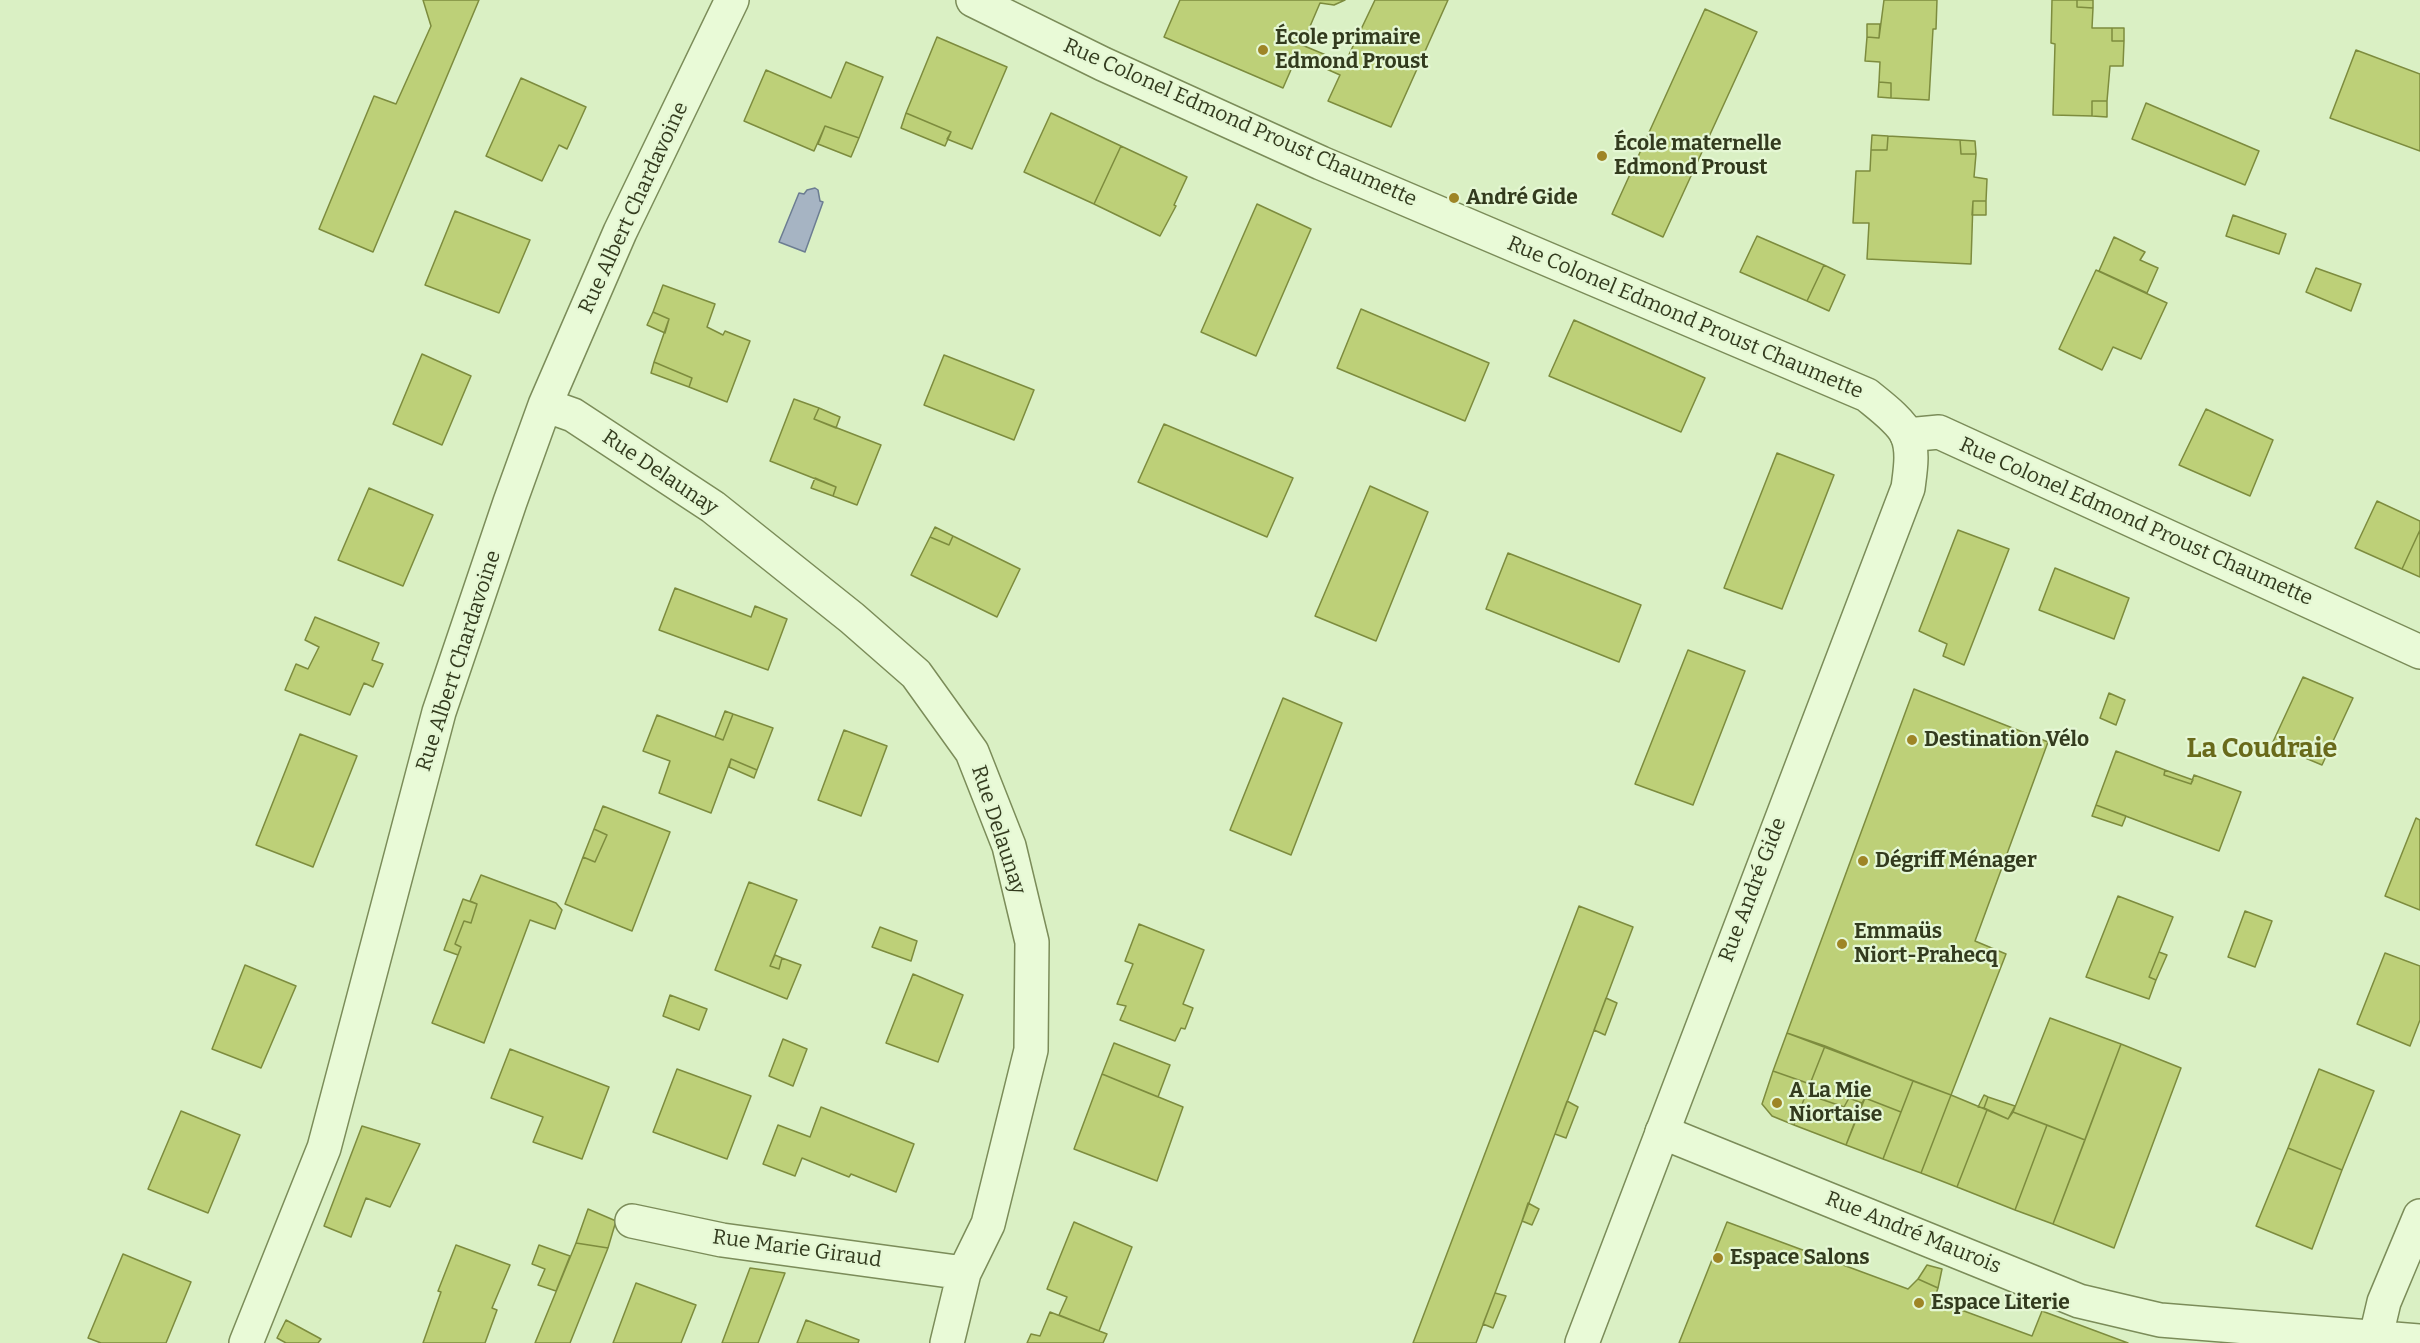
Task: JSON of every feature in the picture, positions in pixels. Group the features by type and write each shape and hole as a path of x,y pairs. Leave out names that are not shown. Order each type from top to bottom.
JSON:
{"street":[{"name":"Rue Albert Chardavoine","path":"246,1343 324,1148 439,712 545,405 620,232 732,0"},
{"name":"Rue Colonel Edmond Proust Chaumette","path":"973,0 1103,64 1322,163 1867,395 1891,415 1907,435 1939,432 2420,652"},
{"name":"Rue Delaunay","path":"545,405 573,415 713,507 852,618 916,674 972,752 1009,846 1032,942 1031,1050 988,1224 964,1273 947,1343"},
{"name":"Rue André Gide","path":"1582,1343 1908,488 1911,464 1907,435"},
{"name":"Rue André Maurois","path":"1662,1132 2079,1301 2160,1320 2420,1341"},
{"path":"2376,1336 2384,1302 2420,1215"},
{"name":"Rue Marie Giraud","path":"632,1221 722,1240 964,1273"}],"water":[{"path":"815,188 818,190 820,201 823,202 805,252 779,242 799,193 804,194 807,190"}],"building":[{"path":"423,0 479,0 373,252 319,229 374,96 396,104 431,26"},
{"path":"1180,0 1345,0 1334,5 1320,3 1302,45 1345,63 1375,0 1448,0 1391,127 1328,101 1340,75 1297,56 1283,88 1164,37"},
{"path":"1884,0 1937,0 1929,100 1891,98 1891,83 1879,82 1880,62 1865,61 1867,37 1879,38"},
{"path":"2052,0 2077,0 2077,7 2093,8 2092,28 2112,28 2112,41 2124,41 2123,66 2110,66 2107,101 2092,101 2092,116 2053,115 2055,44 2051,43"},
{"path":"2077,0 2093,0 2093,8 2077,7"},
{"path":"1705,9 1757,32 1663,237 1612,214"},
{"path":"1867,24 1880,24 1879,38 1867,37"},
{"path":"2112,28 2124,28 2124,41 2112,41"},
{"path":"937,37 1007,67 972,149 947,139 951,132 906,113"},
{"path":"2356,50 2420,74 2420,151 2330,118"},
{"path":"846,62 883,77 859,138 825,126 814,151 744,121 766,70 831,98"},
{"path":"521,78 586,107 567,149 559,145 542,181 486,156"},
{"path":"1879,82 1891,83 1891,98 1878,97"},
{"path":"2092,101 2107,101 2107,117 2092,116"},
{"path":"2146,103 2259,151 2245,185 2132,139"},
{"path":"906,113 951,132 945,146 901,128"},
{"path":"1051,113 1121,146 1094,204 1024,172"},
{"path":"825,126 859,138 851,157 818,144"},
{"path":"1872,135 1888,136 1887,150 1871,150"},
{"path":"1888,136 1960,140 1961,154 1976,154 1974,177 1987,179 1986,201 1973,201 1971,264 1867,259 1869,223 1853,223 1856,171 1870,171 1871,150 1887,150"},
{"path":"1960,140 1975,141 1976,154 1961,154"},
{"path":"1121,146 1187,177 1174,205 1176,206 1160,236 1094,204"},
{"path":"1973,201 1986,201 1986,215 1972,215"},
{"path":"1257,204 1311,229 1256,356 1201,332"},
{"path":"455,211 530,240 499,313 425,285"},
{"path":"2233,215 2286,234 2279,254 2226,236"},
{"path":"1757,236 1824,265 1807,301 1740,272"},
{"path":"2114,237 2145,252 2140,260 2158,268 2147,293 2099,271"},
{"path":"1824,265 1845,275 1829,311 1807,301"},
{"path":"2316,268 2361,284 2351,311 2306,292"},
{"path":"2096,270 2167,303 2141,359 2113,347 2102,370 2059,349"},
{"path":"663,285 715,304 707,327 723,335 725,331 750,341 727,402 689,387 692,378 654,362 669,319 653,312"},
{"path":"1361,309 1489,363 1465,421 1337,368"},
{"path":"653,312 669,319 665,333 647,325"},
{"path":"1574,320 1705,378 1681,432 1549,376"},
{"path":"422,354 471,376 442,445 393,424"},
{"path":"944,355 1034,390 1014,440 924,405"},
{"path":"654,362 692,378 689,387 651,373"},
{"path":"794,399 819,408 814,419 881,445 857,505 833,496 836,487 770,461"},
{"path":"819,408 840,417 836,428 814,419"},
{"path":"2206,409 2273,440 2250,496 2179,465"},
{"path":"1164,424 1293,478 1267,537 1138,482"},
{"path":"1777,453 1834,475 1782,609 1724,588"},
{"path":"815,478 836,487 833,496 811,488"},
{"path":"1370,486 1428,512 1376,641 1315,616"},
{"path":"369,488 433,515 403,586 338,560"},
{"path":"2377,501 2420,521 2420,530 2402,569 2355,548"},
{"path":"935,527 953,536 949,545 930,537"},
{"path":"1958,530 2009,549 1964,665 1943,656 1947,644 1919,631"},
{"path":"2420,530 2420,577 2402,569"},
{"path":"953,536 1020,569 997,617 911,575 930,537 949,545"},
{"path":"1508,553 1641,605 1619,662 1486,609"},
{"path":"2055,568 2129,598 2114,639 2039,610"},
{"path":"675,588 751,617 755,606 787,619 768,670 659,630"},
{"path":"315,617 379,643 372,660 383,664 373,687 364,683 350,715 285,690 296,664 308,669 319,647 305,640"},
{"path":"1688,650 1745,671 1693,805 1635,784"},
{"path":"2303,677 2353,698 2322,765 2272,744"},
{"path":"1914,689 2048,742 1975,941 2006,954 1951,1095 1787,1033"},
{"path":"2109,693 2125,700 2116,725 2100,718"},
{"path":"1283,698 1342,723 1291,855 1230,830"},
{"path":"725,711 733,714 723,740 715,737"},
{"path":"733,714 773,728 757,770 731,759 711,813 659,793 670,761 643,751 657,715 723,740"},
{"path":"844,730 887,746 861,816 818,800"},
{"path":"300,734 357,756 313,867 256,845"},
{"path":"2116,751 2165,770 2164,775 2191,784 2194,775 2241,792 2219,851 2096,805"},
{"path":"731,759 757,770 754,778 729,767"},
{"path":"2165,770 2193,780 2191,784 2164,775"},
{"path":"2096,805 2126,816 2122,826 2092,816"},
{"path":"603,806 670,832 632,931 565,904 583,857 595,862 607,835 594,829"},
{"path":"2416,818 2420,820 2420,910 2385,896"},
{"path":"594,829 607,835 595,862 583,857"},
{"path":"481,875 556,903 562,910 555,929 530,920 484,1043 432,1023 461,947 455,944 464,921 471,923 477,904 470,901"},
{"path":"749,882 797,900 770,966 779,969 782,958 801,965 787,999 715,970"},
{"path":"2118,896 2173,917 2149,977 2156,980 2149,999 2086,977"},
{"path":"463,899 477,904 471,923 464,921 455,944 461,947 458,955 444,950"},
{"path":"1579,906 1633,927 1495,1293 1476,1343 1413,1343"},
{"path":"2245,911 2272,921 2255,967 2228,957"},
{"path":"1139,924 1204,950 1183,1004 1193,1008 1185,1029 1181,1028 1175,1041 1120,1020 1126,1006 1117,1004 1133,964 1125,961"},
{"path":"880,927 917,941 911,961 872,947"},
{"path":"2159,952 2167,955 2156,980 2149,977"},
{"path":"2385,953 2420,966 2420,1020 2410,1046 2357,1024"},
{"path":"775,955 782,958 779,969 770,966"},
{"path":"245,965 296,986 261,1068 212,1049"},
{"path":"913,974 963,995 938,1062 886,1043"},
{"path":"670,995 707,1009 699,1030 663,1016"},
{"path":"1606,998 1617,1003 1605,1035 1594,1030"},
{"path":"2050,1018 2121,1044 2085,1140 2013,1112"},
{"path":"1787,1033 1825,1046 1810,1084 1773,1071"},
{"path":"783,1039 807,1049 793,1086 769,1076"},
{"path":"1114,1043 1170,1065 1158,1097 1102,1074"},
{"path":"2121,1044 2181,1068 2114,1248 2053,1224"},
{"path":"1825,1046 1913,1081 1901,1112 1865,1098 1862,1103 1849,1098 1844,1107 1806,1094 1794,1125 1772,1116 1762,1104 1773,1071 1810,1084"},
{"path":"510,1049 609,1087 582,1159 533,1142 543,1117 491,1098"},
{"path":"677,1069 751,1096 727,1159 653,1132"},
{"path":"2319,1069 2374,1091 2342,1170 2288,1148"},
{"path":"1102,1074 1183,1107 1157,1181 1074,1149"},
{"path":"1913,1081 1951,1095 1921,1173 1883,1159"},
{"path":"1806,1094 1844,1107 1849,1098 1862,1103 1846,1145 1794,1125"},
{"path":"1951,1095 1987,1110 1957,1187 1921,1173"},
{"path":"1984,1095 1988,1097 1984,1108 1978,1107"},
{"path":"1988,1097 2015,1106 2008,1119 1984,1108"},
{"path":"1865,1098 1901,1112 1883,1159 1846,1145"},
{"path":"1567,1101 1578,1107 1566,1138 1555,1134"},
{"path":"821,1107 914,1144 896,1192 851,1174 849,1177 802,1158 795,1176 763,1164 778,1125 810,1137"},
{"path":"1987,1110 2008,1119 2013,1112 2047,1125 2015,1210 1957,1187"},
{"path":"181,1111 240,1135 208,1213 148,1189"},
{"path":"2047,1125 2085,1140 2053,1224 2015,1210"},
{"path":"362,1126 420,1144 390,1207 366,1198 351,1237 324,1226"},
{"path":"2288,1148 2342,1170 2312,1249 2256,1226"},
{"path":"1528,1203 1539,1209 1532,1225 1522,1221"},
{"path":"588,1209 616,1221 608,1248 576,1243"},
{"path":"1074,1222 1132,1247 1099,1331 1059,1315 1067,1297 1047,1289"},
{"path":"1727,1222 1908,1289 1918,1279 1938,1288 1934,1300 2032,1336 2042,1311 2128,1343 1679,1343"},
{"path":"576,1243 608,1248 570,1343 535,1343"},
{"path":"456,1245 510,1265 492,1308 497,1310 485,1343 423,1343 441,1292 438,1291"},
{"path":"539,1245 570,1256 556,1291 538,1285 545,1269 532,1264"},
{"path":"123,1254 191,1282 166,1343 101,1343 88,1338"},
{"path":"1927,1265 1942,1269 1938,1288 1918,1279"},
{"path":"750,1268 785,1273 758,1343 722,1343"},
{"path":"636,1283 696,1305 681,1343 613,1343"},
{"path":"1495,1293 1506,1296 1493,1328 1483,1324"},
{"path":"1050,1312 1107,1334 1103,1343 1027,1343 1031,1334 1040,1336"},
{"path":"286,1320 321,1339 318,1343 286,1343 277,1338"},
{"path":"806,1320 859,1340 858,1343 797,1343"}],"place":[{"name":"École primaire Edmond Proust","path":"1263,50"},
{"name":"École maternelle Edmond Proust","path":"1602,156"},
{"name":"André Gide","path":"1454,198"},
{"name":"Destination Vélo","path":"1912,740"},
{"name":"Dégriff Ménager","path":"1863,861"},
{"name":"Emmaüs Niort-Prahecq","path":"1842,944"},
{"name":"A La Mie Niortaise","path":"1777,1103"},
{"name":"Espace Salons","path":"1718,1258"},
{"name":"Espace Literie","path":"1919,1303"}],"district":[{"name":"La Coudraie","path":"2262,749"}]}
